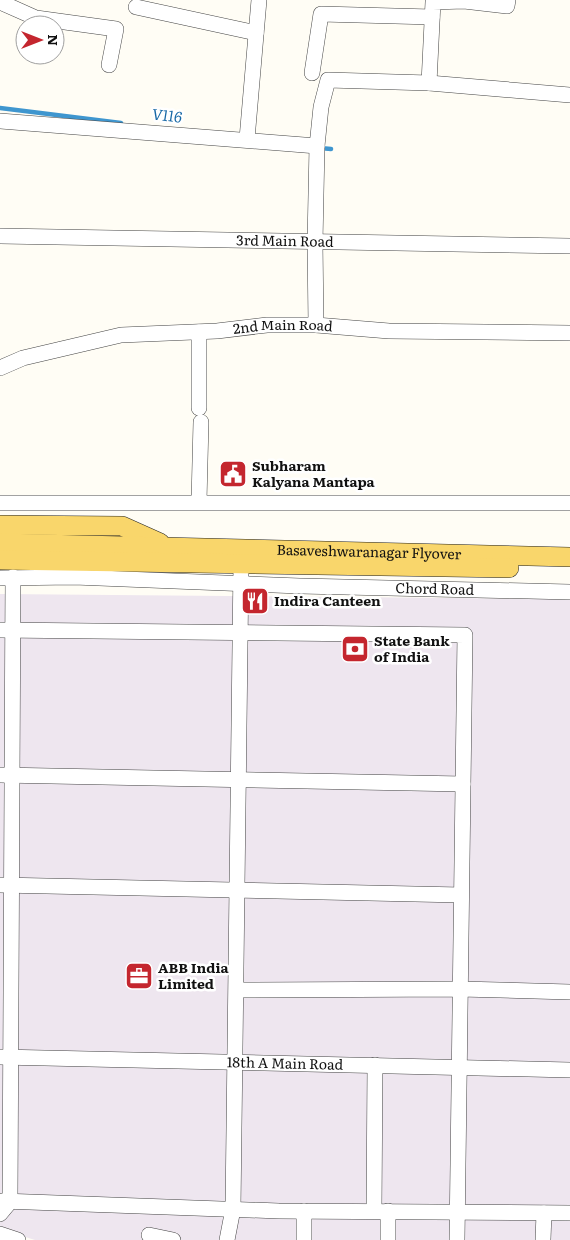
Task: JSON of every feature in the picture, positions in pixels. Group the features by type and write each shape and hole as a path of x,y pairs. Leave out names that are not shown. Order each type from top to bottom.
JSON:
{"main road":[{"path":"0,525 122,526 168,564"},
{"path":"0,543 240,575"},
{"name":"Basaveshwaranagar Flyover","path":"168,564 570,557"},
{"path":"0,560 168,564"},
{"name":"Basaveshwaranagar Flyover","path":"240,575 570,570"}],"street":[{"path":"247,139 259,0"},
{"path":"428,83 433,2 464,1 507,6 508,0"},
{"path":"0,2 36,18 116,29 109,65"},
{"path":"136,7 256,33"},
{"path":"312,74 323,7 432,17"},
{"path":"316,325 317,146 321,107 328,80 428,83 570,95"},
{"path":"0,121 317,146"},
{"name":"3rd Main Road","path":"0,236 570,246"},
{"name":"2nd Main Road","path":"0,368 23,358 121,334 199,332 267,325 316,325 389,331 570,332"},
{"path":"199,332 200,502"},
{"path":"0,502 570,503"},
{"path":"0,1214 5,1201 7,577 168,564"},
{"path":"227,1240 233,1209 238,990 240,575"},
{"name":"Chord Road","path":"240,575 300,586 570,592"},
{"path":"6,630 465,635 457,1240"},
{"path":"6,775 463,784"},
{"path":"6,885 461,895"},
{"path":"238,990 460,989 570,992"},
{"name":"18th A Main Road","path":"5,1057 570,1070"},
{"path":"375,1065 381,1211 388,1240"},
{"path":"5,1201 304,1211 570,1213"},
{"path":"304,1211 304,1240"},
{"path":"543,1240 544,1213"},
{"path":"0,1234 18,1240"},
{"path":"149,1234 173,1240"}],"shaded area":[{"path":"0,594 570,599 570,1240 35,1240 0,1229"}],"waterway":[{"name":"V116","path":"0,108 121,123"},
{"name":"V116","path":"320,148 331,149"}],"place":[{"name":"Subharam Kalyana Mantapa","path":"233,474"},
{"name":"Indira Canteen","path":"255,601"},
{"name":"State Bank of India","path":"355,649"},
{"name":"ABB India Limited","path":"139,976"}]}
